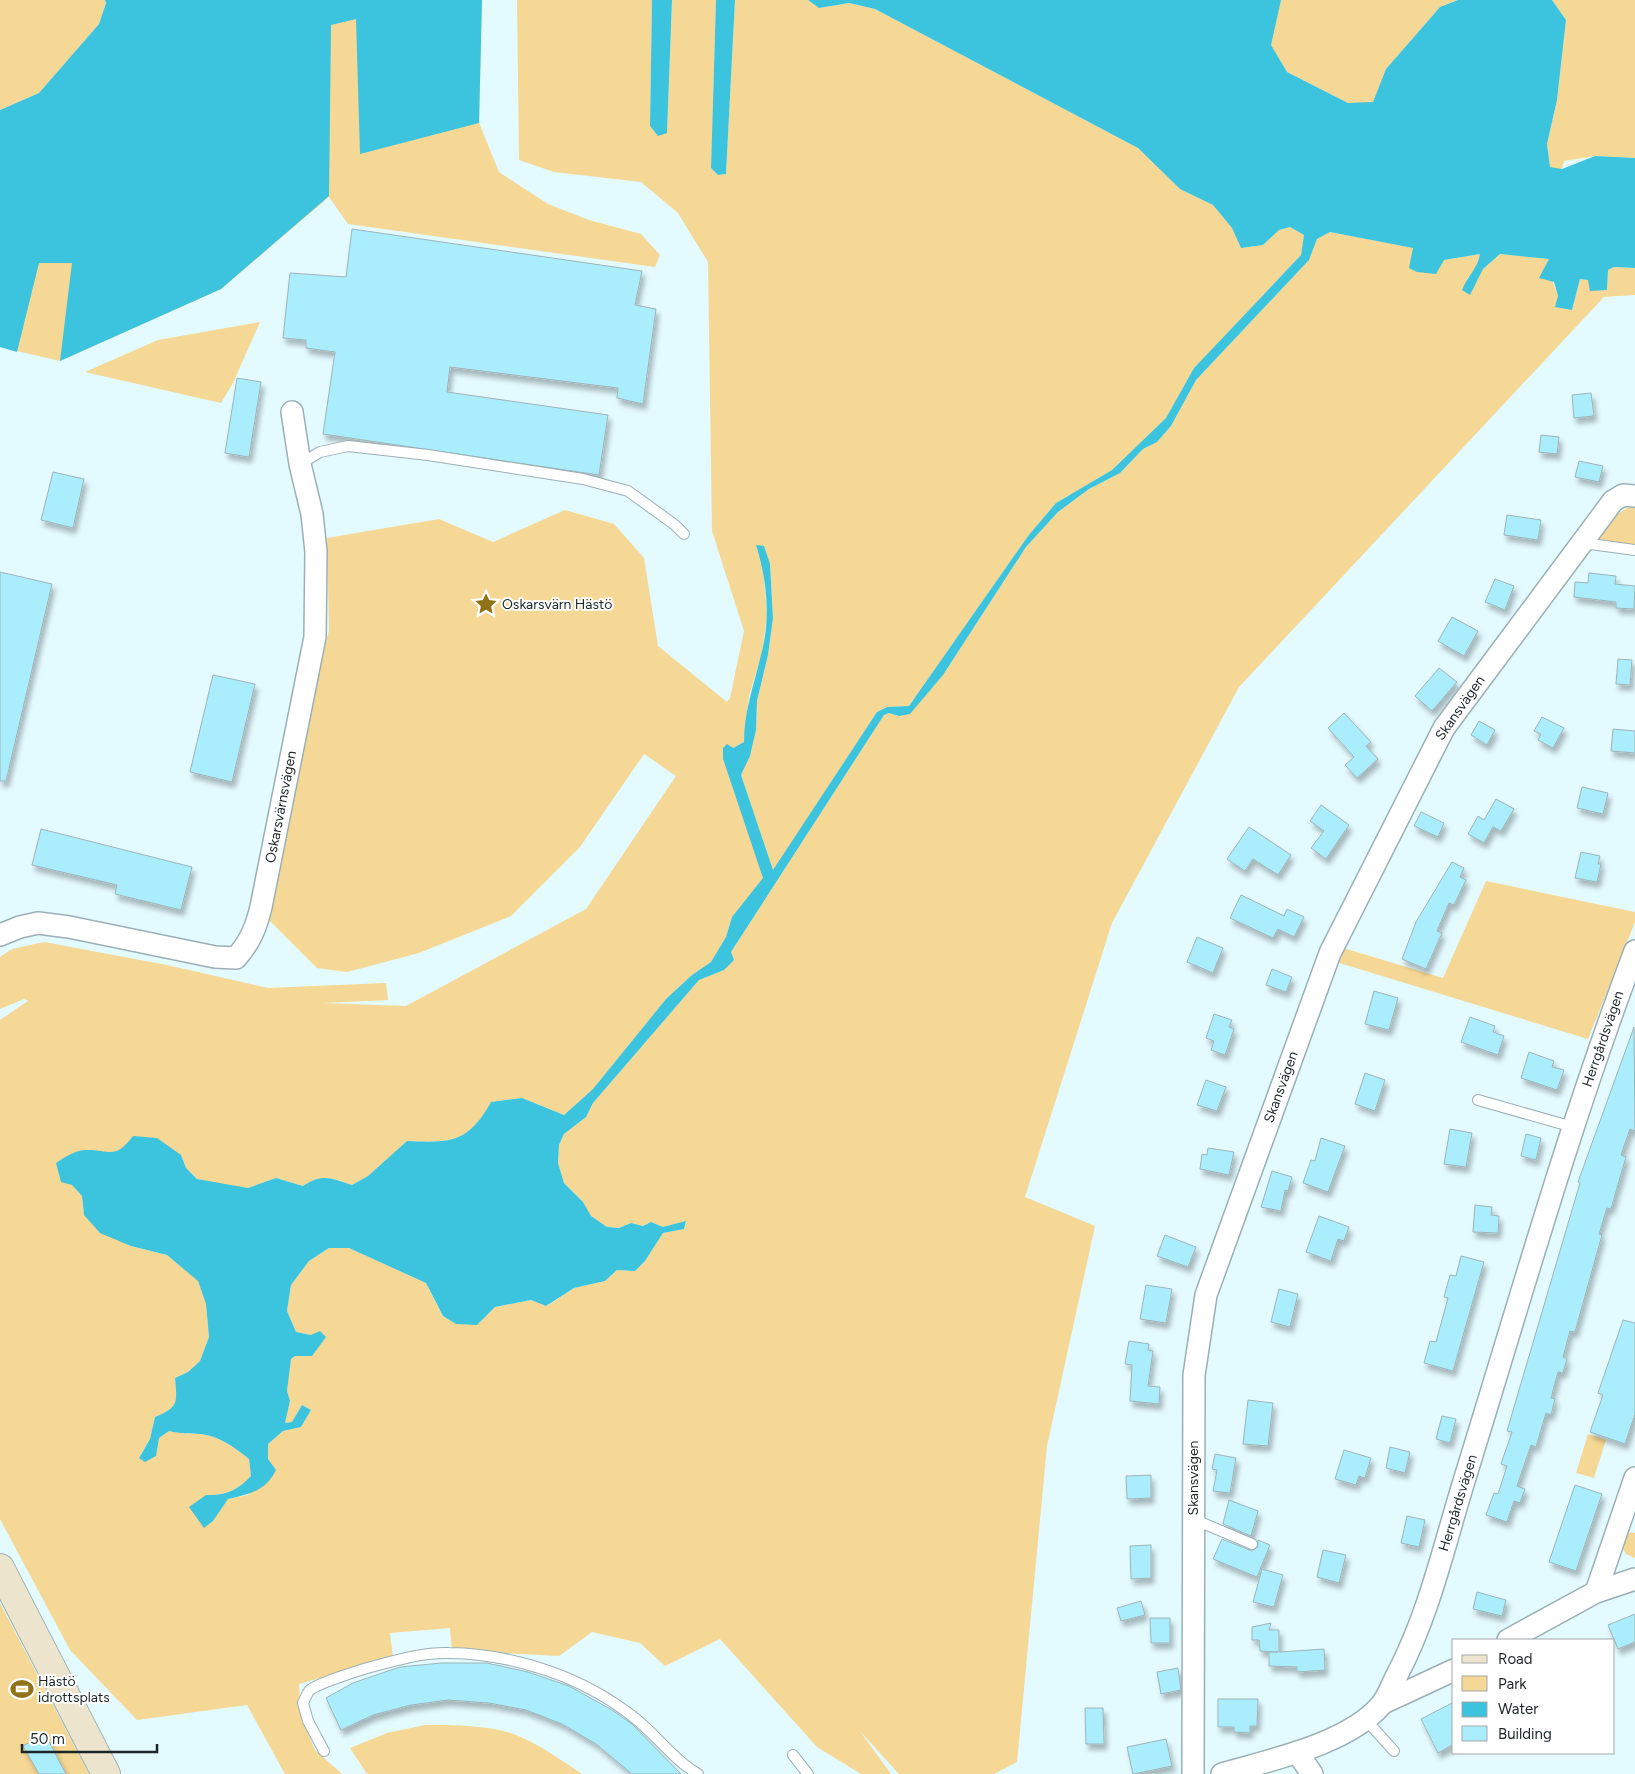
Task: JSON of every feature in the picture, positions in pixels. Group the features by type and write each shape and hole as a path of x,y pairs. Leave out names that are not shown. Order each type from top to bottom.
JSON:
{"street":[{"name":"Oskarsvärnsvägen","path":"0,935 20,927 46,924 222,958 236,958 248,945 255,932 261,908 315,637 316,552 312,514 300,464 292,412"},
{"name":"Skansvägen","path":"1193,1774 1192,1518 1194,1375 1206,1295 1330,953 1444,728 1613,501 1624,495 1635,496"},
{"name":"Herrgårdsvägen","path":"1222,1774 1324,1742 1366,1720 1383,1703 1411,1648 1451,1528 1534,1248 1573,1127 1635,951"},
{"path":"1596,1592 1635,1478"},
{"path":"0,1568 106,1774"},
{"path":"1510,1639 1596,1592 1635,1578"},
{"path":"1383,1703 1452,1671"},
{"path":"1297,1752 1312,1774"}],"lane":[{"path":"300,464 320,452 348,446 428,455 583,479 628,491 660,513 684,534"},
{"path":"1583,543 1635,550"},
{"path":"1478,1100 1573,1127"},
{"path":"1192,1518 1252,1544"},
{"path":"324,1751 308,1721 303,1703 310,1690 378,1665 405,1658 448,1653 504,1659 547,1670 589,1689 636,1719 687,1768 698,1774"},
{"path":"1366,1720 1394,1751"},
{"path":"793,1755 808,1774"}],"green space":[{"path":"0,0 105,0 106,3 99,24 39,93 0,110"},
{"path":"482,0 479,123 499,172 548,204 589,220 641,234 660,255 655,267 348,224 329,197 221,289 60,361 0,347 0,242 311,19"},
{"path":"517,0 652,0 650,126 667,132 672,0 716,0 711,168 718,175 726,174 735,0 808,0 819,8 849,3 875,9 1138,148 1180,189 1213,205 1232,228 1241,248 1263,245 1279,230 1290,227 1304,235 1301,255 1194,368 1166,418 1112,470 1056,503 1028,536 909,706 887,707 877,712 773,871 741,775 750,756 756,730 757,701 768,655 773,618 770,564 756,545 763,566 767,614 762,654 749,696 744,742 733,748 723,759 764,878 732,917 726,937 711,962 692,975 666,999 593,1089 564,1115 522,1098 491,1102 483,1116 466,1133 457,1138 435,1142 407,1141 368,1176 352,1185 339,1180 322,1178 303,1186 276,1178 248,1188 218,1185 197,1179 186,1168 181,1155 123,1149 109,1153 84,1150 72,1185 82,1196 84,1215 131,1246 167,1255 198,1280 206,1304 209,1337 200,1361 188,1372 175,1378 175,1403 169,1410 155,1417 150,1439 139,1457 169,1431 215,1437 249,1459 251,1476 246,1481 231,1491 206,1495 213,1521 227,1499 248,1495 268,1459 268,1444 283,1431 301,1427 311,1410 302,1405 292,1422 285,1423 290,1401 287,1391 291,1359 311,1335 296,1332 287,1311 291,1285 309,1261 329,1248 349,1248 426,1283 443,1317 477,1325 495,1307 531,1300 547,1306 574,1288 605,1281 617,1270 635,1271 645,1261 663,1233 684,1229 686,1222 663,1227 651,1222 643,1226 631,1223 619,1228 607,1227 590,1216 583,1202 564,1183 558,1163 559,1145 564,1134 586,1117 593,1103 699,980 724,970 733,960 731,952 884,715 889,713 899,716 943,675 1026,547 1058,512 1089,489 1120,473 1143,449 1157,442 1171,426 1196,380 1309,260 1317,239 1330,232 1414,248 1444,260 1481,254 1477,267 1466,280 1483,269 1500,254 1550,259 1547,266 1558,296 1572,310 1580,279 1588,280 1607,289 1608,270 1614,267 1635,268 1635,295 1604,297 1239,687 1112,923 1025,1197 1095,1226 1047,1446 1017,1762 994,1774 899,1774 859,1730 891,1774 861,1774 817,1747 720,1639 665,1666 640,1643 592,1632 559,1656 452,1650 450,1628 390,1633 393,1657 299,1684 301,1716 315,1750 342,1774 285,1774 247,1705 137,1720 70,1650 0,1519 0,1020 28,1001 24,999 0,1009 0,957 12,949 44,942 167,965 268,988 386,983 388,1000 323,1003 406,1006 586,909 676,776 644,754 580,847 511,916 419,953 347,972 317,968 269,920 297,767 329,630 327,538 439,519 493,542 565,510 614,524 644,558 658,646 727,702 730,698 744,631 712,531 708,262 678,213 641,182 554,172 519,160"},
{"path":"1281,0 1458,0 1440,7 1386,69 1373,103 1348,103 1287,72 1270,45"},
{"path":"1552,0 1635,0 1635,158 1595,156 1564,161 1560,176 1550,167 1547,144 1557,100 1566,20"},
{"path":"260,322 233,383 221,403 85,372 158,340"},
{"path":"1635,506 1635,545 1602,542 1598,538 1618,514 1629,507"},
{"path":"1486,881 1635,912 1635,922 1588,1039 1333,961 1340,947 1443,978"},
{"path":"1588,1434 1606,1440 1594,1478 1576,1473"},
{"path":"1631,1532 1635,1533 1635,1558 1626,1554 1622,1547 1623,1538"},
{"name":"Hästö idrottsplats","path":"0,1603 89,1774 0,1774"},
{"path":"425,1725 471,1726 495,1729 516,1735 550,1753 582,1774 367,1774 350,1748 387,1733"}],"water":[{"path":"105,0 482,0 479,123 360,154 356,19 331,25 329,196 221,289 60,361 72,263 39,263 17,352 0,347 0,110 39,93 99,24 106,3"},
{"path":"652,0 672,0 667,133 658,136 650,126"},
{"path":"716,0 735,0 726,174 718,175 711,168"},
{"path":"808,0 1281,0 1271,45 1287,72 1348,103 1373,102 1386,69 1440,7 1458,0 1552,0 1566,20 1557,100 1547,144 1550,167 1562,169 1595,156 1635,158 1635,268 1614,267 1608,270 1607,290 1590,291 1588,280 1580,279 1572,310 1555,307 1558,296 1554,282 1539,278 1549,259 1500,254 1483,269 1470,295 1462,290 1477,264 1480,254 1444,260 1436,274 1417,272 1409,268 1413,248 1330,232 1317,239 1309,260 1196,380 1171,426 1157,442 1143,449 1120,473 1089,489 1058,512 1026,547 943,675 910,714 899,716 889,713 884,715 731,952 734,960 724,970 699,980 593,1103 586,1117 564,1134 559,1145 558,1163 564,1183 583,1202 591,1216 607,1227 619,1228 631,1223 643,1226 651,1222 663,1227 686,1221 684,1229 663,1233 645,1261 635,1271 617,1270 605,1281 574,1288 546,1306 531,1300 495,1307 477,1325 456,1324 443,1316 426,1283 349,1248 329,1248 309,1261 291,1285 287,1311 296,1332 311,1335 320,1331 326,1337 312,1356 295,1356 291,1359 287,1391 290,1401 285,1423 292,1422 302,1405 311,1410 301,1427 283,1431 268,1444 268,1459 276,1470 267,1483 250,1493 228,1499 213,1521 204,1528 189,1507 206,1495 225,1493 241,1485 251,1476 249,1459 215,1437 169,1431 159,1438 156,1456 145,1462 139,1458 150,1439 155,1417 169,1410 175,1403 175,1378 188,1372 200,1361 209,1337 206,1304 198,1281 167,1255 131,1246 100,1233 84,1215 82,1196 72,1185 61,1182 56,1163 70,1155 85,1150 116,1151 127,1144 133,1136 157,1138 181,1155 186,1168 197,1179 248,1188 276,1178 303,1186 321,1178 338,1180 352,1185 368,1176 407,1141 435,1142 457,1138 466,1133 483,1116 491,1102 522,1098 564,1115 593,1089 666,999 692,975 711,962 726,937 732,917 763,878 723,759 723,748 727,744 733,748 744,742 748,709 764,642 767,614 765,586 756,545 764,546 770,564 773,618 768,655 757,701 756,730 750,756 741,775 773,870 877,712 887,707 909,706 1028,536 1056,503 1112,470 1166,418 1194,368 1301,255 1304,235 1290,227 1279,230 1263,245 1241,248 1232,228 1213,205 1180,189 1138,148 875,9 849,3 819,8"}],"building":[{"path":"352,229 642,271 635,305 656,309 643,404 617,398 618,388 450,367 447,392 608,415 599,475 323,434 335,352 306,348 306,340 283,338 290,273 346,277"},
{"path":"237,378 261,382 249,457 225,453"},
{"path":"1591,393 1594,416 1574,418 1572,395"},
{"path":"1541,435 1559,437 1557,454 1539,452"},
{"path":"1579,461 1603,466 1599,482 1575,477"},
{"path":"53,472 84,479 73,528 41,520"},
{"path":"1507,515 1541,520 1538,540 1504,535"},
{"path":"0,572 52,584 6,781 0,781"},
{"path":"1589,573 1616,576 1615,584 1635,586 1634,609 1616,608 1616,602 1574,597 1575,582 1588,583"},
{"path":"1495,579 1514,586 1505,610 1485,602"},
{"path":"1452,617 1478,631 1464,656 1438,641"},
{"path":"1618,659 1632,660 1630,685 1616,684"},
{"path":"1439,668 1457,682 1432,711 1415,696"},
{"path":"213,675 255,684 232,782 190,772"},
{"path":"1344,713 1371,742 1366,746 1378,759 1357,778 1345,765 1354,757 1328,728"},
{"path":"1542,717 1564,728 1553,748 1538,740 1541,734 1534,731"},
{"path":"1479,721 1495,730 1487,745 1471,735"},
{"path":"1613,729 1635,731 1635,753 1611,751"},
{"path":"1582,787 1608,793 1603,814 1577,808"},
{"path":"1496,799 1514,809 1501,831 1493,827 1484,843 1468,834 1478,816 1484,820"},
{"path":"1321,805 1349,825 1326,859 1311,848 1324,831 1310,821"},
{"path":"1421,812 1444,823 1438,837 1414,826"},
{"path":"1249,827 1291,855 1278,875 1253,859 1245,871 1227,859"},
{"path":"41,829 192,867 181,910 115,894 117,885 32,865"},
{"path":"1581,852 1600,856 1598,864 1601,864 1597,882 1575,878"},
{"path":"1452,862 1464,868 1460,877 1466,880 1454,905 1449,903 1437,931 1442,933 1426,969 1402,959 1416,922"},
{"path":"1241,895 1284,916 1287,909 1304,917 1294,937 1278,929 1273,938 1230,918"},
{"path":"1197,937 1223,948 1213,973 1187,962"},
{"path":"1272,969 1292,977 1286,992 1266,985"},
{"path":"1374,991 1398,998 1389,1030 1365,1024"},
{"path":"1214,1014 1232,1020 1229,1027 1234,1029 1225,1055 1211,1050 1214,1041 1206,1038"},
{"path":"1470,1017 1495,1026 1493,1032 1504,1036 1498,1055 1461,1042"},
{"path":"1634,1027 1635,1131 1630,1129 1621,1155 1626,1157 1611,1209 1607,1208 1599,1234 1602,1235 1575,1332 1570,1331 1563,1357 1567,1359 1563,1373 1558,1372 1551,1398 1555,1399 1551,1415 1546,1413 1536,1447 1531,1445 1517,1486 1525,1489 1520,1503 1514,1501 1507,1522 1486,1515 1494,1493 1498,1494 1507,1466 1501,1464 1512,1432 1507,1431 1580,1183 1578,1182"},
{"path":"1529,1052 1554,1061 1552,1067 1564,1070 1557,1090 1521,1078"},
{"path":"1365,1073 1385,1080 1375,1111 1355,1104"},
{"path":"1206,1080 1226,1087 1217,1111 1197,1105"},
{"path":"1450,1129 1472,1133 1466,1167 1444,1164"},
{"path":"1526,1134 1541,1138 1536,1160 1521,1156"},
{"path":"1321,1138 1345,1146 1328,1192 1303,1183 1311,1160 1315,1161"},
{"path":"1208,1148 1234,1152 1229,1175 1200,1169 1202,1154 1207,1155"},
{"path":"1272,1171 1292,1177 1288,1191 1285,1190 1281,1211 1261,1207"},
{"path":"1475,1205 1492,1207 1491,1215 1499,1216 1498,1233 1473,1232"},
{"path":"1319,1216 1349,1227 1344,1241 1338,1239 1331,1261 1306,1252"},
{"path":"1165,1235 1196,1247 1188,1267 1157,1256"},
{"path":"1461,1256 1484,1262 1453,1371 1424,1363 1430,1341 1436,1342 1448,1298 1444,1297 1450,1275 1456,1276"},
{"path":"1146,1285 1172,1289 1166,1323 1140,1319"},
{"path":"1279,1289 1298,1294 1290,1327 1271,1322"},
{"path":"1623,1320 1635,1323 1635,1414 1625,1444 1590,1432 1603,1395 1598,1393"},
{"path":"1129,1341 1149,1344 1148,1350 1153,1351 1148,1386 1160,1387 1159,1404 1130,1401 1132,1365 1125,1364"},
{"path":"1248,1400 1273,1403 1268,1446 1243,1444"},
{"path":"1442,1416 1456,1419 1450,1443 1436,1439"},
{"path":"1390,1447 1410,1452 1405,1473 1386,1468"},
{"path":"1344,1450 1371,1458 1365,1478 1359,1476 1356,1485 1335,1479"},
{"path":"1215,1454 1236,1458 1230,1493 1213,1491 1217,1470 1212,1469"},
{"path":"1151,1475 1151,1498 1127,1499 1126,1476"},
{"path":"1575,1485 1602,1494 1576,1571 1549,1562"},
{"path":"1229,1500 1258,1511 1251,1536 1223,1524"},
{"path":"1407,1516 1425,1520 1419,1547 1401,1543"},
{"path":"1222,1539 1252,1551 1258,1547 1258,1540 1270,1545 1257,1577 1213,1559"},
{"path":"1151,1545 1151,1578 1131,1579 1130,1546"},
{"path":"1323,1550 1346,1555 1339,1583 1317,1577"},
{"path":"1262,1569 1283,1575 1274,1607 1253,1602"},
{"path":"1477,1592 1506,1600 1502,1616 1473,1609"},
{"path":"1141,1601 1145,1615 1121,1621 1117,1608"},
{"path":"1635,1614 1635,1642 1618,1649 1608,1625"},
{"path":"1150,1618 1170,1618 1170,1643 1151,1643"},
{"path":"1271,1623 1269,1630 1279,1630 1279,1652 1324,1649 1325,1670 1297,1672 1297,1667 1269,1666 1269,1652 1278,1652 1260,1651 1259,1640 1252,1640 1252,1627"},
{"path":"441,1663 487,1663 528,1672 569,1686 612,1710 632,1724 681,1774 632,1774 596,1744 562,1724 526,1710 489,1703 448,1700 411,1705 373,1715 341,1730 326,1698 353,1683 400,1667"},
{"path":"1178,1668 1181,1690 1161,1694 1157,1672"},
{"path":"1218,1699 1258,1699 1257,1726 1250,1726 1250,1733 1234,1732 1234,1727 1218,1727"},
{"path":"1452,1703 1452,1745 1438,1753 1421,1719"},
{"path":"1085,1708 1103,1708 1104,1744 1086,1744"},
{"path":"45,1734 66,1774 39,1774 23,1746"},
{"path":"1166,1739 1172,1766 1133,1774 1127,1747"}],"place":[{"name":"Oskarsvärn Hästö","path":"486,604"},
{"name":"Hästö idrottsplats","path":"22,1689"}]}
